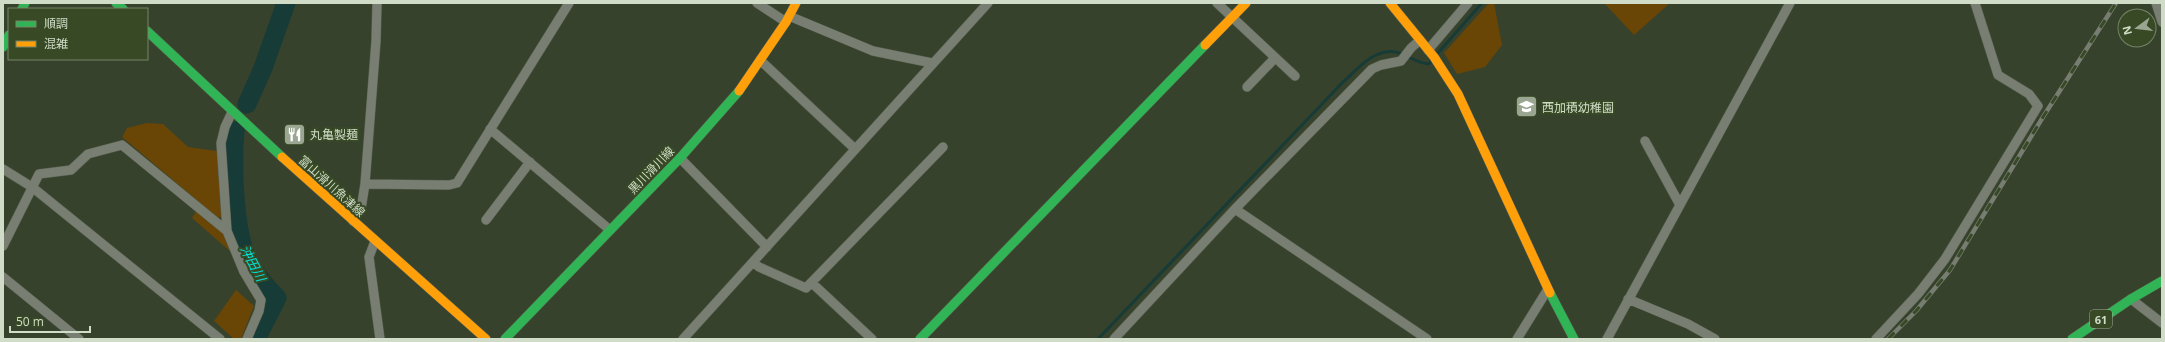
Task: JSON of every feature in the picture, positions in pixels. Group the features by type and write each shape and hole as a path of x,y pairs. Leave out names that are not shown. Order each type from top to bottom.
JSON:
{"main road":[{"name":"黒川滑川線","path":"505,339 680,158 738,92 796,3"},
{"path":"920,339 1246,3"},
{"path":"1390,3 1428,50 1458,94 1548,289 1574,339"},
{"name":"富山滑川魚津線","path":"148,32 232,112 353,222 486,339"},
{"path":"3,47 8,37"},
{"name":"61","path":"2072,339 2130,299 2162,281"}],"street":[{"path":"353,222 361,210 365,184 376,41 377,3"},
{"path":"365,184 449,185 457,183 569,3"},
{"path":"758,3 787,19 873,51 932,63"},
{"path":"683,339 988,3"},
{"path":"1217,3 1295,76"},
{"path":"1428,50 1468,3"},
{"path":"1607,339 1790,3"},
{"path":"1876,339 1918,294 1945,259 2038,106 2029,94 1998,75 1975,3"},
{"path":"2156,3 2162,22"},
{"path":"1114,339 1236,209 1372,69 1381,65 1401,61 1410,48 1420,40"},
{"path":"1247,87 1275,58"},
{"path":"760,60 856,149"},
{"path":"232,112 225,127 221,144 228,231 244,272 261,300 259,311 247,339"},
{"path":"490,129 610,230"},
{"path":"1645,141 1680,205"},
{"path":"3,246 39,174 71,170 88,154 122,145 228,231"},
{"path":"753,262 759,267 806,288 943,147"},
{"path":"680,158 767,247"},
{"path":"486,220 530,162"},
{"path":"3,169 32,187 220,339"},
{"path":"1236,209 1427,339"},
{"path":"375,241 369,257 380,339"},
{"path":"3,277 79,339"},
{"path":"812,283 872,339"},
{"path":"1517,339 1548,289"},
{"path":"2130,299 2162,323"},
{"path":"1628,300 1688,324 1715,339"}],"shaded area":[{"path":"1489,3 1494,3 1502,45 1485,67 1457,74 1444,53"},
{"path":"1604,3 1670,3 1634,35"},
{"path":"147,123 163,124 188,147 217,151 223,216 218,218 122,137 127,128"},
{"path":"197,210 224,232 231,252 192,218"},
{"path":"236,290 254,306 241,339 234,339 214,321"}],"waterway":[{"name":"沖田川","path":"247,104 263,68 286,3"},
{"path":"1437,54 1482,3"},
{"path":"1098,339 1343,82 1361,66 1374,56 1388,52 1401,53 1416,61 1429,64 1432,60"},
{"name":"沖田川","path":"235,131 234,188 239,231 244,252 256,273 277,298 256,339"}],"railway":[{"path":"1888,339 1916,311 1950,270 2043,117 2116,3"}],"traffic: fast":[{"path":"22,8 25,3"},
{"path":"116,3 122,8"},
{"path":"148,32 282,157"},
{"path":"3,47 8,37"},
{"path":"920,339 1205,45"},
{"path":"505,339 680,158 739,91"},
{"path":"2072,339 2131,299 2162,281"},
{"path":"1550,293 1574,339"}],"traffic: slow":[{"path":"739,91 786,22 796,3"},
{"path":"1205,45 1246,3"},
{"path":"1390,3 1434,57 1458,94 1550,293"},
{"path":"282,157 486,339"}],"place":[{"name":"西加積幼稚園","path":"1527,107"},
{"name":"丸亀製麺","path":"295,134"}]}
